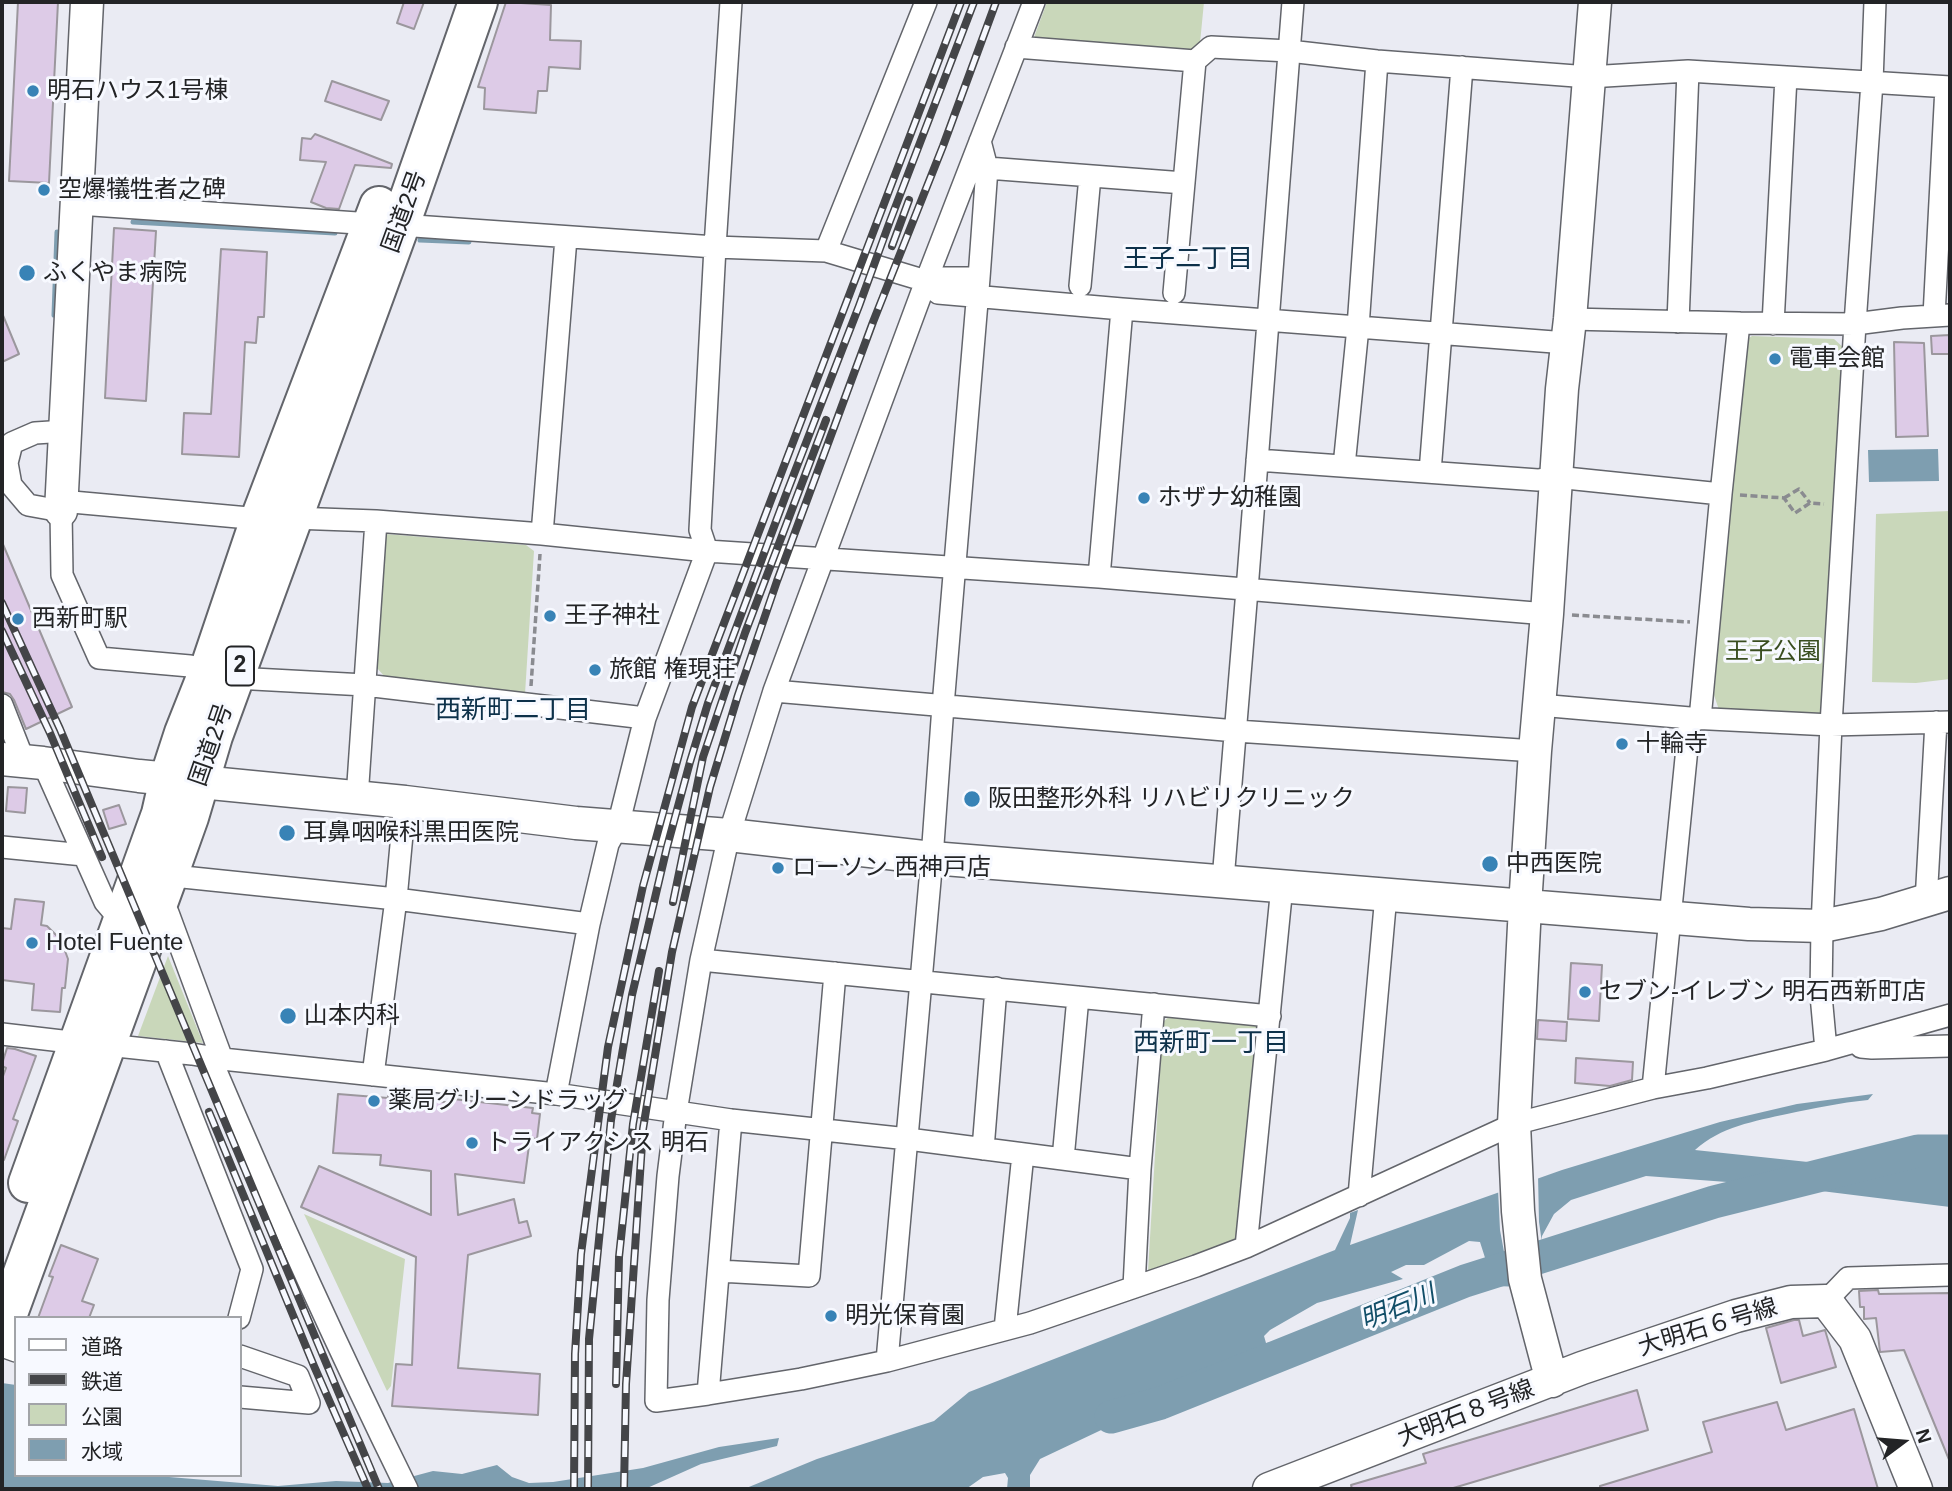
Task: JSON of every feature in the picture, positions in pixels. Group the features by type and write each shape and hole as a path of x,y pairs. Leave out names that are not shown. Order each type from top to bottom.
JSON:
{"highway":[{"name":"国道2号","path":"386,224 451,2"},
{"name":"国道2号","path":"2,1330 93,1044 122,922 161,814 213,736 222,674 277,518 386,224 478,2"},
{"name":"国道2号","path":"2,1254 163,890 189,817 184,780"}],"street":[{"path":"87,2 61,506 62,575 99,657 190,666 222,674 365,685 645,718"},
{"path":"556,1094 589,924 608,844 618,825 645,718 707,551 700,530 715,247 732,2"},
{"path":"826,251 926,2"},
{"path":"1034,2 822,559 774,691 729,835 701,960 676,1112 658,1300 656,1401 801,1379 887,1361 1005,1329 1246,1247 1359,1196 1514,1132 1653,1088 1836,1047 1950,1015"},
{"path":"1223,880 1293,2"},
{"name":"大明石８号線","path":"1269,1489 1550,1371 1525,1279 1514,1132 1535,751 1595,2"},
{"path":"1836,1047 1821,995 1822,926 1831,725 1875,2"},
{"path":"1016,47 1195,61"},
{"path":"78,204 566,238 826,251 926,281 941,278 979,288 1122,309 1440,333 1569,331 1678,322 1855,324 1942,315 1948,87 1688,71 1589,77 1377,61 1289,51 1211,47 1195,61 1174,293"},
{"path":"1344,466 1358,327 1377,61"},
{"path":"1430,472 1462,67"},
{"path":"1678,322 1688,71"},
{"path":"1773,324 1786,77"},
{"path":"887,1361 979,288 987,168 980,141"},
{"path":"987,168 1184,183"},
{"path":"1080,286 1090,176"},
{"path":"542,534 566,238"},
{"path":"1099,577 1122,309"},
{"path":"1653,1088 1695,718 1709,623 1739,323"},
{"path":"66,431 35,433 12,443 6,463 11,485 28,505 376,521 707,551 1099,577 1547,614"},
{"path":"1257,460 1538,480 1556,477 1721,494"},
{"path":"357,798 376,521"},
{"path":"774,691 1236,731 1535,751"},
{"path":"2,705 23,761 84,855 105,902 122,922"},
{"path":"23,761 576,823 729,835 932,858 1671,918 1822,926 1881,914 1938,897 1943,722 1831,725 1695,718 1539,705"},
{"path":"373,1075 396,899 405,802"},
{"path":"2,847 84,855"},
{"path":"407,1489 370,1415 265,1186 216,1058 168,913 163,890 183,877 396,899 589,924"},
{"path":"1246,1247 1282,886"},
{"path":"1359,1196 1386,895"},
{"path":"701,960 1270,1016"},
{"path":"719,1271 808,1276 835,972"},
{"path":"983,1149 996,988"},
{"path":"1063,1160 1078,997"},
{"path":"1134,1287 1140,1169 1154,1004"},
{"path":"2,1034 556,1094 731,1120 908,1139 1140,1169"},
{"path":"1836,1047 1950,1046"},
{"path":"166,1051 251,1269 239,1316"},
{"path":"708,1395 731,1120"},
{"path":"1005,1329 1023,1154"},
{"path":"1916,1489 1855,1339 1825,1301 1849,1278 1950,1275"},
{"name":"大明石６号線","path":"1550,1371 1582,1368 1736,1316 1791,1302 1825,1301"},
{"path":"242,1357 298,1376 309,1403 242,1397"}],"path":[{"path":"1721,494 1784,498 1798,489 1810,503"},
{"path":"1784,498 1795,513 1810,503 1845,506"},
{"path":"530,703 542,534"},
{"path":"1547,614 1709,623"}],"green space":[{"path":"1047,2 1204,2 1200,43 1191,51 1033,40"},
{"name":"王子公園","path":"1752,336 1834,339 1845,349 1825,717 1719,710 1714,695 1744,341"},
{"path":"1950,511 1950,679 1916,683 1872,682 1876,514"},
{"path":"385,534 526,545 534,551 525,694 385,677 377,668"},
{"path":"168,956 203,1043 138,1036"},
{"path":"1173,1013 1256,1024 1261,1032 1239,1240 1155,1275 1148,1271 1163,1022"},
{"path":"304,1214 405,1259 391,1386 387,1391"}],"water":[{"path":"1938,449 1939,481 1869,482 1868,450"},
{"path":"1873,1094 1868,1100 1807,1110 1738,1126 1715,1136 1695,1150 1808,1162 1855,1173 1869,1164 1950,1144 1950,1207 1781,1186 1646,1176 1571,1200 1554,1214 1542,1236 1537,1268 1525,1287 1494,1286 1480,1242 1469,1241 1424,1265 1406,1265 1391,1272 1403,1279 1317,1303 1264,1336 1266,1343 1328,1333 1367,1334 1368,1337 1279,1361 1255,1364 1220,1395 1205,1395 1190,1388 1040,1459 1030,1475 1030,1489 1007,1489 1008,1478 1005,1473 983,1477 966,1489 744,1489 817,1459 934,1421 969,1392 1335,1250 1350,1213 1358,1210 1350,1245 1562,1170 1720,1122 1797,1104"},
{"path":"2,1383 14,1385 14,1477 169,1477 278,1486 336,1481 388,1483 433,1471 462,1474 497,1465 512,1477 529,1483 553,1482 643,1468 719,1447 779,1438 777,1446 701,1464 645,1489 2,1489"}],"pier":[{"path":"1538,1175 1539,1222 1543,1250 1540,1269 1536,1281 1526,1290 1511,1290 1500,1230 1498,1189"}],"building":[{"name":"明石ハウス1号棟","path":"18,2 58,2 49,183 9,181"},
{"path":"404,2 424,2 414,29 397,23"},
{"path":"506,2 551,5 550,40 581,41 580,69 549,67 547,91 538,91 536,113 484,109 485,88 478,87"},
{"path":"332,81 389,101 381,120 325,101"},
{"path":"315,134 392,164 391,168 355,165 339,209 326,208 311,202 326,162 300,160 302,138 311,139"},
{"path":"114,228 156,231 146,401 105,398"},
{"path":"221,249 267,252 264,317 258,317 256,343 245,342 239,457 182,454 184,413 211,414"},
{"path":"2,313 19,354 2,362"},
{"path":"1950,335 1950,354 1932,354 1931,336"},
{"path":"1894,342 1924,343 1928,436 1896,437"},
{"name":"西新町駅","path":"2,542 72,707 26,729 14,700 10,694 2,692"},
{"path":"8,787 27,788 25,813 6,811"},
{"path":"119,805 126,824 109,829 103,810"},
{"name":"Hotel Fuente","path":"15,899 44,902 41,925 47,926 61,940 68,959 60,1012 32,1010 34,984 2,980 2,928 11,929"},
{"name":"セブン-イレブン 明石西新町店","path":"1571,963 1602,965 1599,1021 1568,1019"},
{"path":"1538,1020 1567,1022 1566,1041 1537,1039"},
{"path":"7,1048 36,1056 13,1119 18,1121 2,1160 2,1079 6,1068 2,1064"},
{"path":"1576,1058 1633,1062 1632,1080 1610,1086 1575,1083"},
{"path":"338,1094 388,1098 388,1095 452,1103 453,1099 533,1108 532,1113 540,1114 537,1139 530,1138 524,1183 455,1174 458,1215 514,1199 519,1223 527,1221 531,1236 468,1255 458,1368 540,1374 538,1415 392,1406 396,1364 412,1365 416,1257 301,1207 319,1166 431,1215 431,1171 380,1165 381,1155 333,1153"},
{"path":"61,1245 98,1259 82,1301 94,1305 90,1316 39,1316 53,1277 49,1276"},
{"path":"1878,1290 1879,1294 1950,1293 1950,1462 1904,1350 1880,1352 1876,1318 1864,1319 1864,1307 1860,1307 1859,1291"},
{"path":"1799,1320 1803,1336 1825,1330 1836,1367 1781,1383 1766,1328"},
{"path":"1637,1390 1648,1430 1450,1489 1352,1489 1351,1485 1426,1463 1423,1454"},
{"path":"1777,1402 1786,1430 1854,1409 1878,1489 1600,1489 1600,1486 1712,1452 1703,1422"}],"waterway":[{"path":"133,222 335,233"},
{"path":"54,315 57,232"},
{"path":"420,240 469,242"},
{"name":"明石川","path":"1111,1417 1161,1403 1465,1281 1714,1202 1918,1151 1950,1151"}],"railway":[{"path":"574,1489 575,1354 581,1254 608,1047 643,886 692,707 961,2"},
{"path":"588,1489 589,1339 611,1120 632,995 667,847 708,703 974,2"},
{"path":"624,1489 626,1384 643,1129 672,952 710,787 777,581 996,2"},
{"path":"892,246 909,200"},
{"path":"673,902 703,757 745,633 826,420"},
{"path":"2,603 60,729 379,1489"},
{"path":"2,631 50,733 102,857"},
{"path":"616,1384 619,1257 633,1124 659,971"},
{"path":"209,1112 368,1489"}],"place":[{"name":"明石ハウス1号棟","path":"33,91"},
{"name":"空爆犠牲者之碑","path":"44,190"},
{"name":"ふくやま病院","path":"27,273"},
{"name":"電車会館","path":"1775,359"},
{"name":"ホザナ幼稚園","path":"1144,498"},
{"name":"王子神社","path":"550,616"},
{"name":"西新町駅","path":"18,619"},
{"name":"旅館 権現荘","path":"595,670"},
{"name":"十輪寺","path":"1622,744"},
{"name":"阪田整形外科 リハビリクリニック","path":"972,799"},
{"name":"耳鼻咽喉科黒田医院","path":"287,833"},
{"name":"中西医院","path":"1490,864"},
{"name":"ローソン 西神戸店","path":"778,868"},
{"name":"Hotel Fuente","path":"32,943"},
{"name":"セブン-イレブン 明石西新町店","path":"1585,992"},
{"name":"山本内科","path":"288,1016"},
{"name":"薬局グリーンドラッグ","path":"374,1101"},
{"name":"トライアクシス 明石","path":"472,1143"},
{"name":"明光保育園","path":"831,1316"}],"district":[{"name":"王子二丁目","path":"1188,260"},
{"name":"西新町二丁目","path":"513,711"},
{"name":"西新町一丁目","path":"1211,1044"}]}
